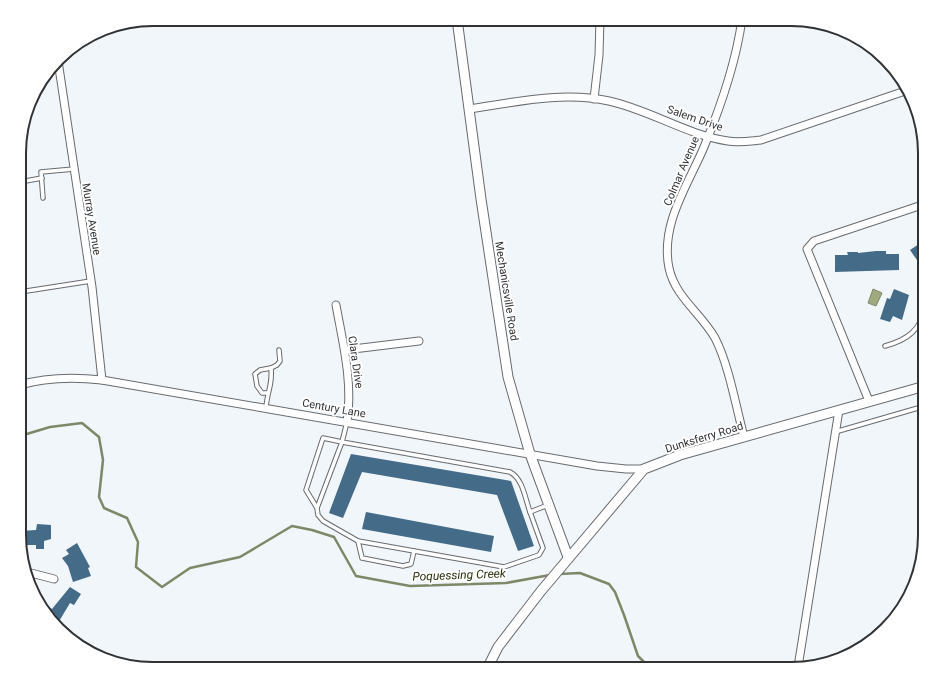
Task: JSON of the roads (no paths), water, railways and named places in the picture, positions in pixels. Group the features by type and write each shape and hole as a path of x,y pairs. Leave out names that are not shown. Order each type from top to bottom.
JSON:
{"street":[{"name":"Mechanicsville Road","path":"458,26 481,199 508,377 530,454 568,557"},
{"path":"594,99 599,55 600,26"},
{"name":"Colmar Avenue","path":"741,26 736,54 728,80 708,136 676,209 667,242 669,267 677,289 716,339 727,373 744,437"},
{"name":"Murray Avenue","path":"59,68 91,281 100,350 102,380"},
{"name":"Salem Drive","path":"470,109 547,97 566,96 594,99 629,107 708,136 729,141 762,140 902,92"},
{"path":"869,401 808,249 814,241 918,206"},
{"name":"Clara Drive","path":"336,305 345,350 350,403 347,422"},
{"path":"345,350 419,341"},
{"name":"Century Lane","path":"26,384 50,378 102,380 597,466 644,469"},
{"name":"Dunksferry Road","path":"490,662 498,647 568,557 644,469 680,455 918,388"},
{"path":"799,662 838,410"},
{"path":"32,573 54,579"}],"lane":[{"path":"43,198 41,172 74,169"},
{"path":"26,181 42,178"},
{"path":"26,291 91,281"},
{"path":"885,346 903,341 918,328"},
{"path":"267,393 262,393 257,386 255,374 260,370 277,366 280,361 279,350"},
{"path":"266,408 267,393 273,381 271,368"},
{"path":"835,432 918,409"},
{"path":"317,508 342,442 347,422"},
{"path":"323,438 510,472 516,476 520,482 543,548 539,555 504,567 358,541 323,521 318,515 317,508 306,490 323,438"},
{"path":"530,512 549,505"},
{"path":"358,541 362,558 404,566 411,564 414,551"}],"waterway":[{"name":"Poquessing Creek","path":"26,434 50,427 82,423 99,437 103,460 99,497 104,508 127,518 138,542 136,567 162,587 190,568 240,557 292,526 334,537 356,576 410,586 506,583 550,575"},
{"name":"Poquessing Creek","path":"559,574 580,573 609,584 615,592 638,656 644,662"}]}
